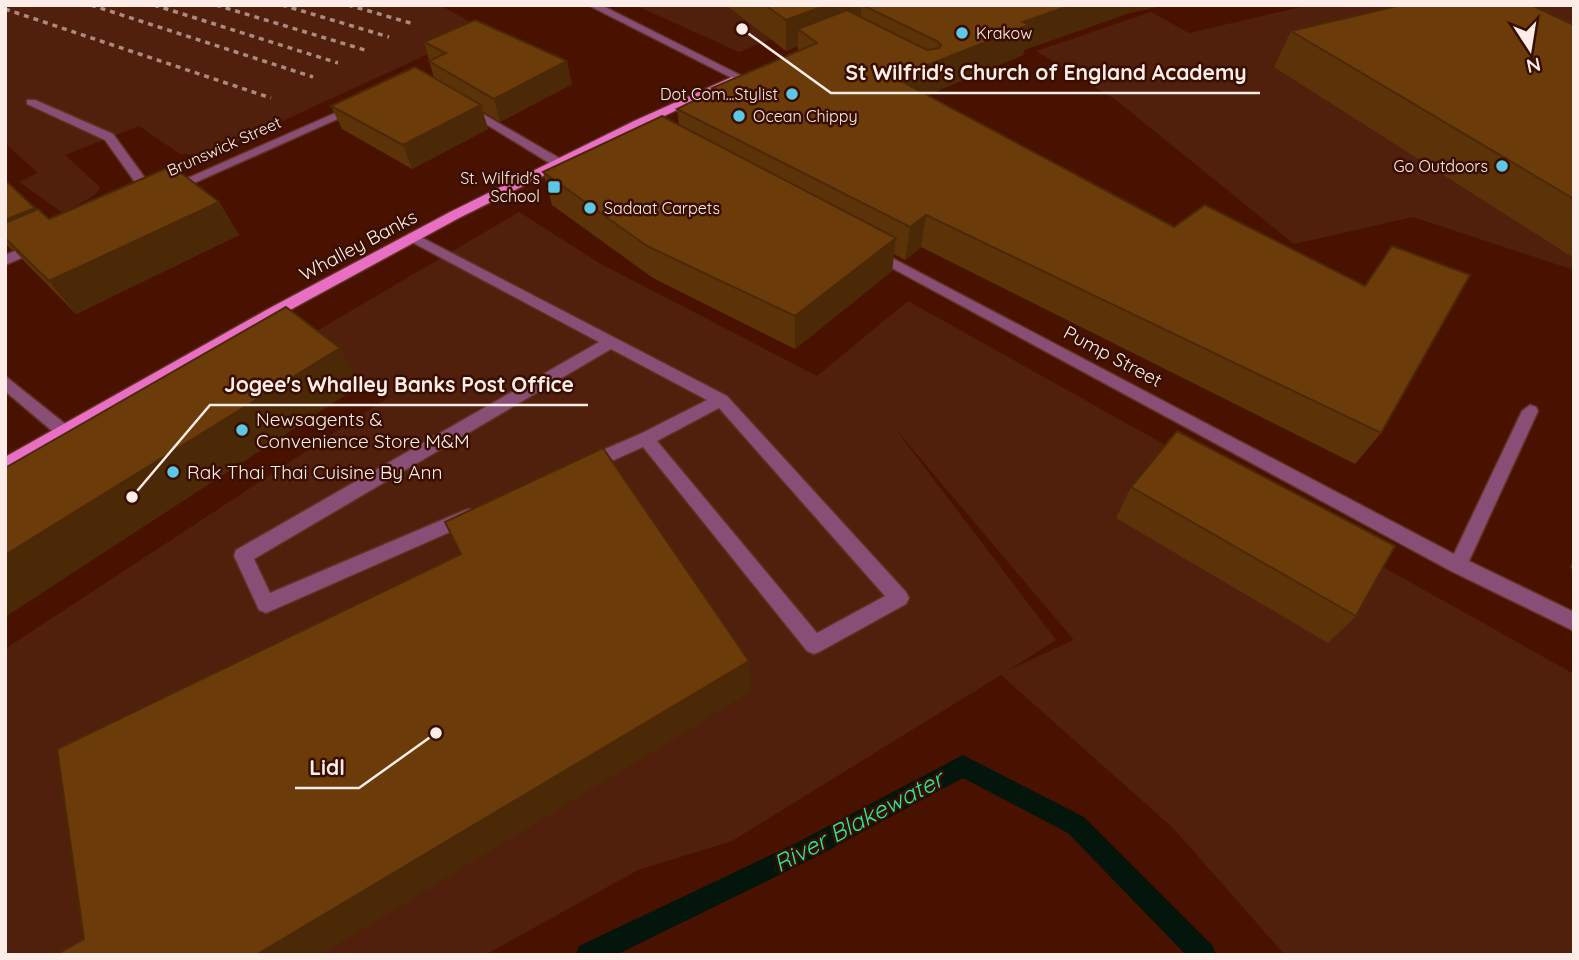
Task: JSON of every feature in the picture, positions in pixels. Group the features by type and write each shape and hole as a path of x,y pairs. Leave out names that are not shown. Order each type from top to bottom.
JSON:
{"main road":[{"name":"Whalley Banks","path":"5,465 259,320 555,161 744,75"}],"street":[{"path":"593,5 744,75"},
{"path":"452,99 555,161"},
{"name":"Brunswick Street","path":"31,102 109,137 146,199 368,102"},
{"path":"634,123 659,136"},
{"path":"413,237 720,400 899,598 814,645 646,439"},
{"path":"5,261 54,239"},
{"name":"Pump Street","path":"855,242 1458,565 1574,622"},
{"path":"482,510 267,604 243,556 611,342"},
{"path":"5,382 63,431"},
{"path":"570,472 646,439 720,400"},
{"path":"1458,565 1530,411"}],"shaded area":[{"path":"5,5 440,5 483,29 208,155 180,154 139,126 65,155 100,187 95,195 63,213 19,182 38,173 5,143"},
{"path":"635,5 855,5 739,52"},
{"path":"1310,5 1574,5 1574,270 1413,217 1294,244 1116,100 1036,51 1151,12 1189,33"},
{"path":"519,212 601,264 817,376 908,301 1574,674 1574,955 1285,955 1173,828 1001,675 732,841 638,870 485,955 5,955 5,649 389,397 305,338","holes":["893,426 1073,639 1009,670 1056,640"]}],"building":[{"path":"765,5 827,5 786,20"},
{"path":"862,5 1072,5 1023,22 1029,25 895,78 1174,227 1205,205 1365,286 1392,246 1470,275 1381,433 926,215 910,227 677,109 716,90 712,88 817,43 798,29 847,10 927,50 939,48 941,45"},
{"path":"1401,5 1531,5 1574,25 1574,199 1291,31"},
{"path":"475,20 567,61 494,99 429,61 446,53 424,42"},
{"path":"415,67 481,105 403,145 331,106"},
{"path":"662,116 896,238 795,316 647,246 543,172"},
{"path":"172,166 219,202 49,281 5,238 5,223 38,209 49,219"},
{"path":"5,180 35,208 5,220"},
{"path":"286,307 340,348 5,555 5,468"},
{"path":"1177,431 1395,546 1356,616 1131,487"},
{"path":"603,448 749,661 256,955 55,955 84,939 57,749 461,554 445,522"}],"waterway":[{"name":"River Blakewater","path":"588,955 806,850 963,766 1076,825 1204,955"}],"railway":[{"path":"91,5 313,77"},
{"path":"154,5 338,63"},
{"path":"216,5 365,50"},
{"path":"282,5 389,37"},
{"path":"348,5 414,24"},
{"path":"5,9 271,98"}],"place":[{"name":"St Wilfrid's Church of England Academy","path":"742,29"},
{"name":"Krakow","path":"962,33"},
{"name":"Dot Com...Stylist","path":"792,94"},
{"name":"Ocean Chippy","path":"739,116"},
{"name":"Go Outdoors","path":"1502,166"},
{"name":"St. Wilfrid's School","path":"554,187"},
{"name":"Sadaat Carpets","path":"590,208"},
{"name":"Newsagents & Convenience Store M&M","path":"242,430"},
{"name":"Rak Thai Thai Cuisine By Ann","path":"173,472"},
{"name":"Jogee's Whalley Banks Post Office","path":"132,497"},
{"name":"Lidl","path":"436,733"}]}
